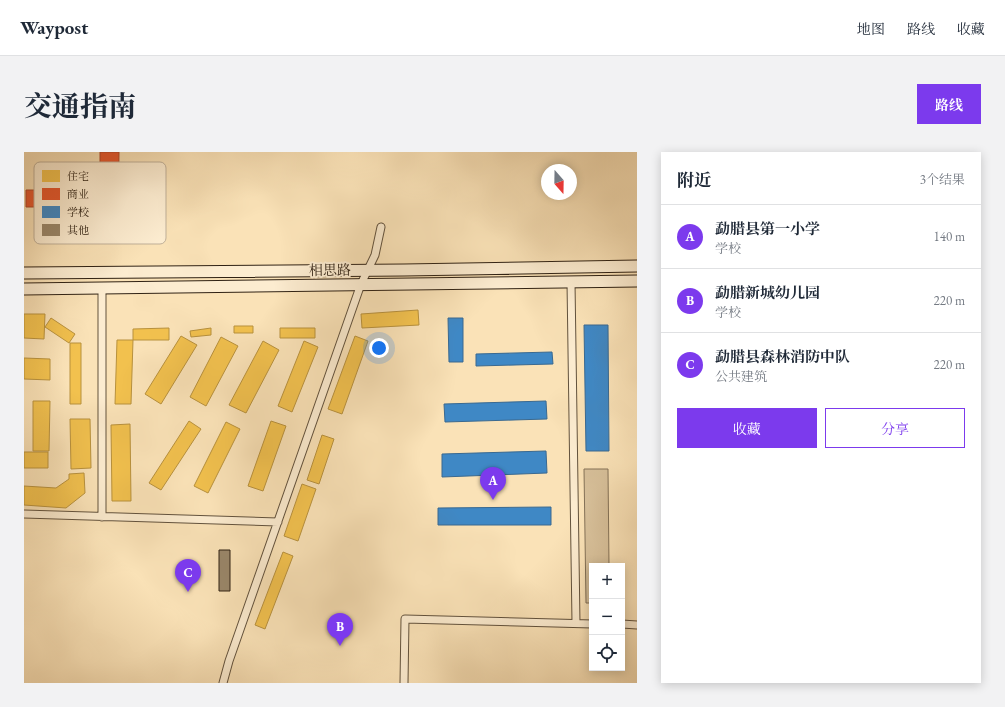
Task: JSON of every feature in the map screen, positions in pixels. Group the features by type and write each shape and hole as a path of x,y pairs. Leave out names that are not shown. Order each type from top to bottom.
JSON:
{"main road":[{"name":"相思路","path":"24,273 637,266"},
{"name":"相思路","path":"24,289 637,281"}],"street":[{"path":"223,683 229,661 361,284 375,255 382,227"},
{"path":"571,282 576,623"},
{"path":"102,288 102,517"},
{"path":"24,514 278,522"},
{"path":"404,683 405,619 589,624"},
{"path":"625,624 637,625"}],"shaded area":[{"path":"584,469 608,469 609,563 589,563 589,603 586,603"}],"building: 住宅":[{"path":"418,310 419,325 362,328 361,314"},
{"path":"24,314 45,314 44,339 24,338"},
{"path":"51,318 75,334 69,343 45,327"},
{"path":"234,326 253,326 253,333 234,333"},
{"path":"169,328 169,340 133,340 133,329"},
{"path":"211,328 211,335 191,337 190,331"},
{"path":"280,328 315,328 315,338 280,338"},
{"path":"181,336 197,345 161,404 145,394"},
{"path":"355,336 368,341 342,414 328,409"},
{"path":"221,337 238,346 206,406 190,397"},
{"path":"117,340 133,340 131,404 115,404"},
{"path":"263,341 279,350 246,413 229,405"},
{"path":"304,341 318,347 292,412 278,406"},
{"path":"70,343 81,343 81,404 70,404"},
{"path":"24,358 50,359 50,380 24,379"},
{"path":"33,401 50,401 49,451 33,451"},
{"path":"70,419 90,419 91,468 71,469"},
{"path":"189,421 201,429 161,490 149,483"},
{"path":"271,421 286,426 263,491 248,486"},
{"path":"226,422 240,429 208,493 194,486"},
{"path":"130,424 131,501 112,501 111,425"},
{"path":"322,435 334,439 319,484 307,480"},
{"path":"24,452 48,452 48,468 24,468"},
{"path":"84,473 85,493 66,508 24,505 24,486 56,488 69,479 69,474"},
{"path":"302,484 316,489 298,541 284,536"},
{"path":"283,552 293,556 265,629 255,625"}],"building: 商业":[{"path":"100,152 119,152 119,162 100,162"},
{"path":"26,190 34,190 34,207 26,207"}],"building: 学校":[{"path":"448,318 463,318 463,362 449,362"},
{"path":"584,325 608,325 609,451 586,451"},
{"path":"552,352 553,364 476,366 476,354"},
{"path":"546,401 547,419 445,422 444,404"},
{"path":"546,451 547,473 442,477 442,454"},
{"path":"551,507 551,525 438,525 438,508"}],"building: 其他":[{"path":"219,550 230,550 230,591 219,591"}],"place":[{"name":"勐腊县第一小学","path":"493,500"},
{"name":"勐腊县森林消防中队","path":"188,592"},
{"name":"勐腊新城幼儿园","path":"340,646"}]}
